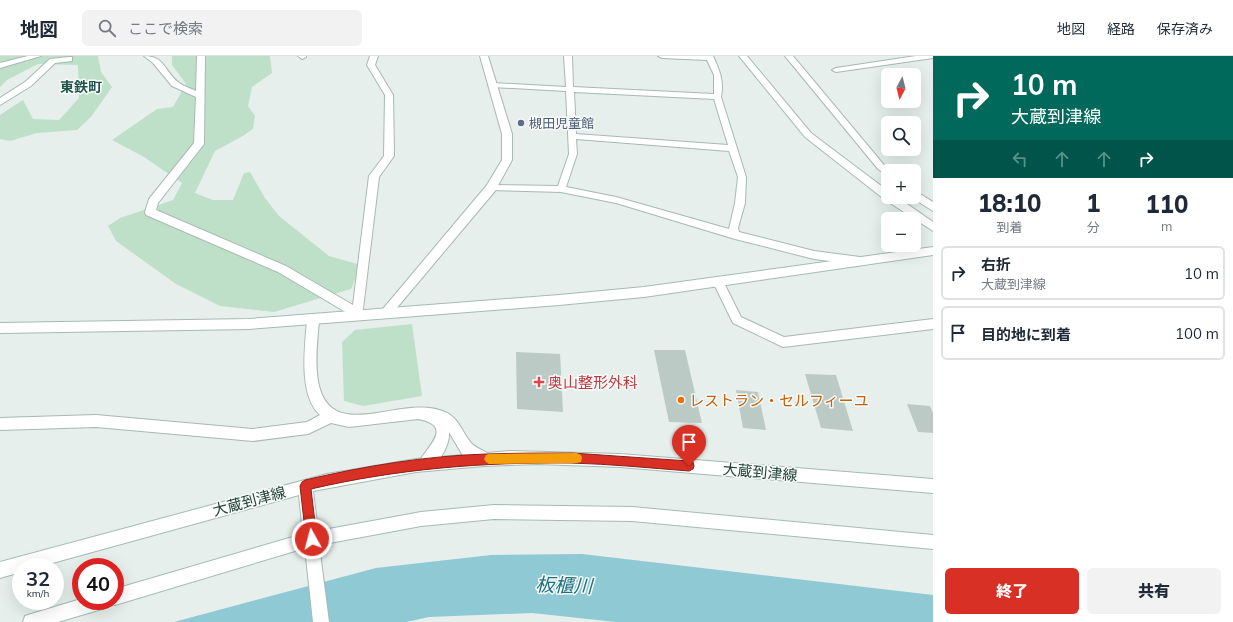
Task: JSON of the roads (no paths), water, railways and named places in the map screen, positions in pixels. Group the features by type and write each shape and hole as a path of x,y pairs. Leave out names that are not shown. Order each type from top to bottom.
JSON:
{"street":[{"path":"0,66 37,56"},
{"path":"148,56 156,61 175,84 200,96"},
{"path":"201,56 199,144 153,202 150,212 282,269 358,314"},
{"path":"358,314 374,176 389,156 389,95 371,65 374,56"},
{"path":"386,313 491,188 507,160 507,134 484,56"},
{"path":"743,56 808,135 881,190"},
{"path":"789,56 881,167"},
{"path":"921,199 933,208"},
{"path":"900,204 933,227"},
{"path":"0,328 249,324 313,320 358,314 644,292 867,262 933,251"},
{"path":"313,320 310,374 319,405 329,417 338,421 418,414 442,417 451,423 467,449 485,459"},
{"path":"425,464 442,442 443,431 440,422 432,415"},
{"path":"0,424 96,421 253,435 308,428 329,417"},
{"name":"大蔵到津線","path":"0,570 305,486 355,474 425,464 485,459 572,458 643,462 933,486"},
{"path":"305,486 321,622"},
{"path":"124,594 312,539 421,519 494,512 632,514 933,542"},
{"path":"31,622 72,610"}],"lane":[{"path":"561,189 573,154 568,56"},
{"path":"662,56 709,57 718,75 719,87 717,98 742,177 740,203 733,228 735,235"},
{"path":"836,70 932,56"},
{"path":"0,102 28,84 54,61 69,59"},
{"path":"492,85 717,98"},
{"path":"572,136 733,148"},
{"path":"491,188 561,189 616,200 735,235 814,255 867,262"},
{"path":"718,282 737,320 782,342 933,324"}],"water":[{"name":"板櫃川","path":"582,554 933,595 933,622 616,622 532,613 429,617 406,622 174,622 376,568 491,555"}],"place":[{"name":"槻田児童館","path":"521,123"},
{"name":"奥山整形外科","path":"539,382"},
{"name":"レストラン・セルフィーユ","path":"681,400"}],"district":[{"name":"東鉄町","path":"81,87"}]}
